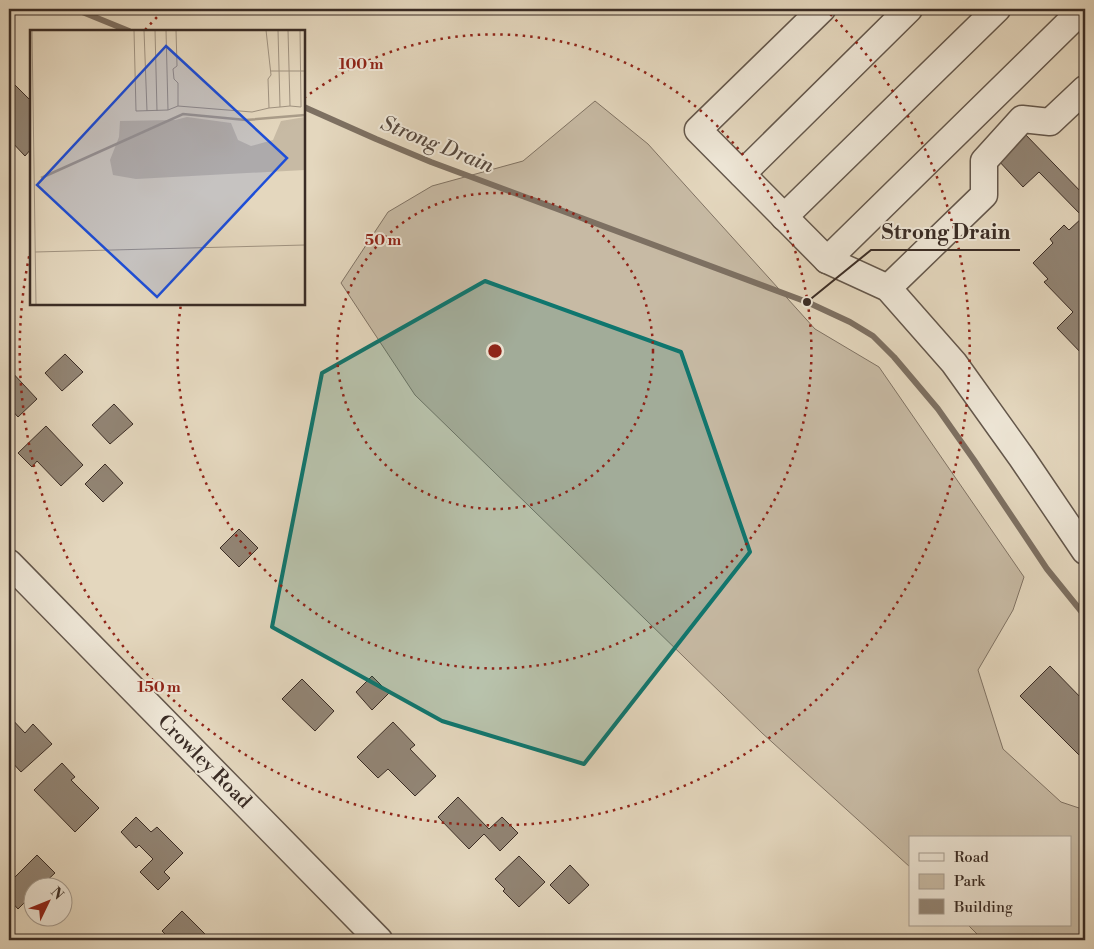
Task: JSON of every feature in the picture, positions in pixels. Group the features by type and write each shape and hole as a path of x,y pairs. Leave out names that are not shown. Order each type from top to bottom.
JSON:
{"street":[{"path":"822,9 698,130 827,260 888,288 954,363 1085,551"},
{"path":"742,174 909,9"},
{"path":"784,217 997,9"},
{"path":"827,260 1083,9"},
{"path":"888,288 984,194 984,161 1022,119 1050,122 1085,89"},
{"name":"Crowley Road","path":"9,563 379,940"}],"highlighted area":[{"path":"485,281 681,352 750,552 584,764 442,721 272,627 322,373"}],"green space":[{"path":"595,101 648,144 815,329 879,367 1024,577 1013,610 978,670 1003,749 1061,802 1085,810 1085,940 983,940 969,926 1072,926 1072,836 909,836 909,866 762,733 415,395 341,283 388,212 432,186 523,161"}],"building":[{"path":"11,81 30,100 30,150 25,156 9,139 9,83"},
{"path":"1024,133 1085,196 1085,357 1057,328 1073,312 1044,282 1048,279 1033,263 1053,243 1050,239 1064,225 1069,230 1083,217 1039,172 1023,187 997,159"},
{"path":"65,354 83,372 62,391 45,373"},
{"path":"9,369 37,399 18,417 9,407"},
{"path":"114,404 133,424 110,444 92,425"},
{"path":"46,426 83,465 61,486 37,461 32,467 18,453"},
{"path":"105,464 123,483 103,502 85,484"},
{"path":"239,529 258,548 239,567 220,548"},
{"path":"1050,666 1085,702 1085,761 1020,696"},
{"path":"372,676 389,693 372,710 356,692"},
{"path":"302,679 334,711 315,731 282,699"},
{"path":"9,716 25,733 33,724 52,744 21,772 9,759"},
{"path":"393,722 415,745 410,749 436,776 415,796 388,769 378,778 357,757"},
{"path":"62,763 75,777 71,780 99,808 75,832 34,790"},
{"path":"458,797 489,829 502,817 518,833 500,851 484,834 469,849 438,817"},
{"path":"136,817 151,832 157,827 183,853 164,872 170,878 158,890 140,872 153,859 139,845 136,848 121,832"},
{"path":"37,855 55,873 52,876 22,876 22,905 18,909 9,899 9,883"},
{"path":"519,856 545,882 519,907 503,891 505,889 495,879"},
{"path":"570,865 589,885 569,904 550,885"},
{"path":"182,911 211,940 171,940 162,931"}],"waterway":[{"name":"Strong Drain","path":"75,9 127,30"},
{"name":"Strong Drain","path":"305,107 431,162 807,302 850,322 873,336 894,357 938,409 1047,569 1085,616"}],"place":[{"name":"Strong Drain","path":"807,302"}]}
